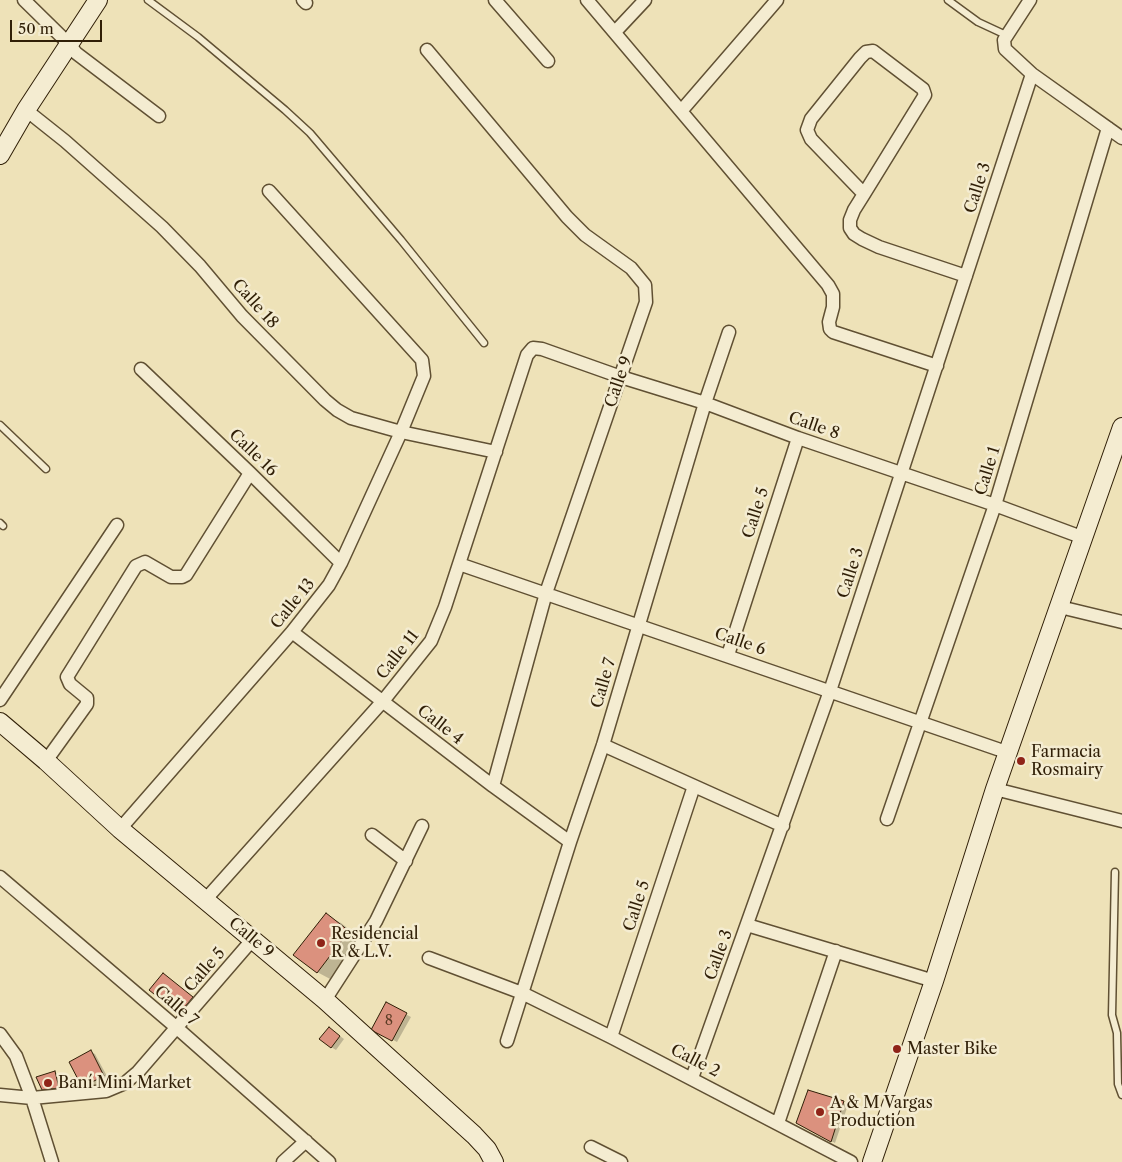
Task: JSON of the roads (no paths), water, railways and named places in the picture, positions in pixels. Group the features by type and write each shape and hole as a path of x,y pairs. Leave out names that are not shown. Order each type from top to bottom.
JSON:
{"main road":[{"path":"0,155 26,110 98,0"},
{"path":"872,1162 934,980 995,789 1122,427"},
{"name":"Calle 9","path":"0,722 46,761 120,829 326,1000 474,1135 489,1152 494,1162"}],"street":[{"path":"24,0 76,53 159,116"},
{"path":"495,0 548,61"},
{"path":"588,0 828,284 833,294 833,308 829,322 832,332 937,366"},
{"path":"615,32 645,0"},
{"path":"682,110 777,0"},
{"path":"1030,0 1006,35 1005,49 1032,74 1122,138"},
{"name":"Calle 9","path":"427,50 567,217 585,235 631,268 645,284 646,302 546,593 493,786"},
{"path":"864,194 811,139 807,130 811,119 860,58 866,52 873,51 923,89 925,95 864,194 854,210 850,220 850,228 854,234 879,247 966,276"},
{"name":"Calle 3","path":"692,1078 830,691 1032,74"},
{"name":"Calle 18","path":"26,110 79,153 162,227 200,266 242,316 337,410 352,418 401,432 496,452"},
{"name":"Calle 1","path":"887,818 995,505 1108,128"},
{"name":"Calle 13","path":"120,829 292,632 329,585 341,563 422,382 424,370 422,360 269,191"},
{"name":"Calle 7","path":"507,1041 603,745 705,403 729,332"},
{"name":"Calle 8","path":"533,348 542,349 621,377 705,403 798,438 901,472 1084,538"},
{"name":"Calle 11","path":"206,899 383,700 431,641 459,564 527,355 533,348"},
{"name":"Calle 16","path":"141,369 341,563"},
{"name":"Calle 5","path":"728,655 798,438"},
{"path":"46,761 87,704 87,698 70,684 67,677 136,566 145,562 171,577 186,574 250,473"},
{"path":"0,700 117,525"},
{"name":"Calle 6","path":"459,564 1009,753"},
{"path":"1060,607 1122,622"},
{"name":"Calle 4","path":"292,632 493,786 570,842"},
{"path":"603,745 783,826"},
{"name":"Calle 5","path":"611,1037 694,786"},
{"path":"995,789 1122,821"},
{"path":"326,1000 376,921 422,826"},
{"path":"372,834 406,861"},
{"name":"Calle 7","path":"0,877 177,1028 329,1162"},
{"path":"747,925 934,980"},
{"name":"Calle 5","path":"0,1095 32,1098 106,1091 125,1083 138,1072 177,1028 252,939"},
{"path":"778,1123 836,951"},
{"name":"Calle 2","path":"430,958 522,993 692,1078 851,1162"},
{"path":"0,1034 16,1056 32,1098 52,1162"},
{"path":"283,1162 306,1141"},
{"path":"591,1147 621,1162"}],"lane":[{"path":"148,0 198,37 310,133 401,240 484,343"},
{"path":"948,0 978,22 1006,35"},
{"path":"0,425 46,469"},
{"path":"1115,872 1112,1015 1117,1033 1118,1084 1122,1095"}],"place":[{"name":"Farmacia Rosmairy","path":"1021,761"},
{"name":"Residencial R & L.V.","path":"321,943"},
{"name":"Master Bike","path":"897,1049"},
{"name":"Baní Mini Market","path":"48,1083"},
{"name":"A & M Vargas Production","path":"820,1112"}]}
